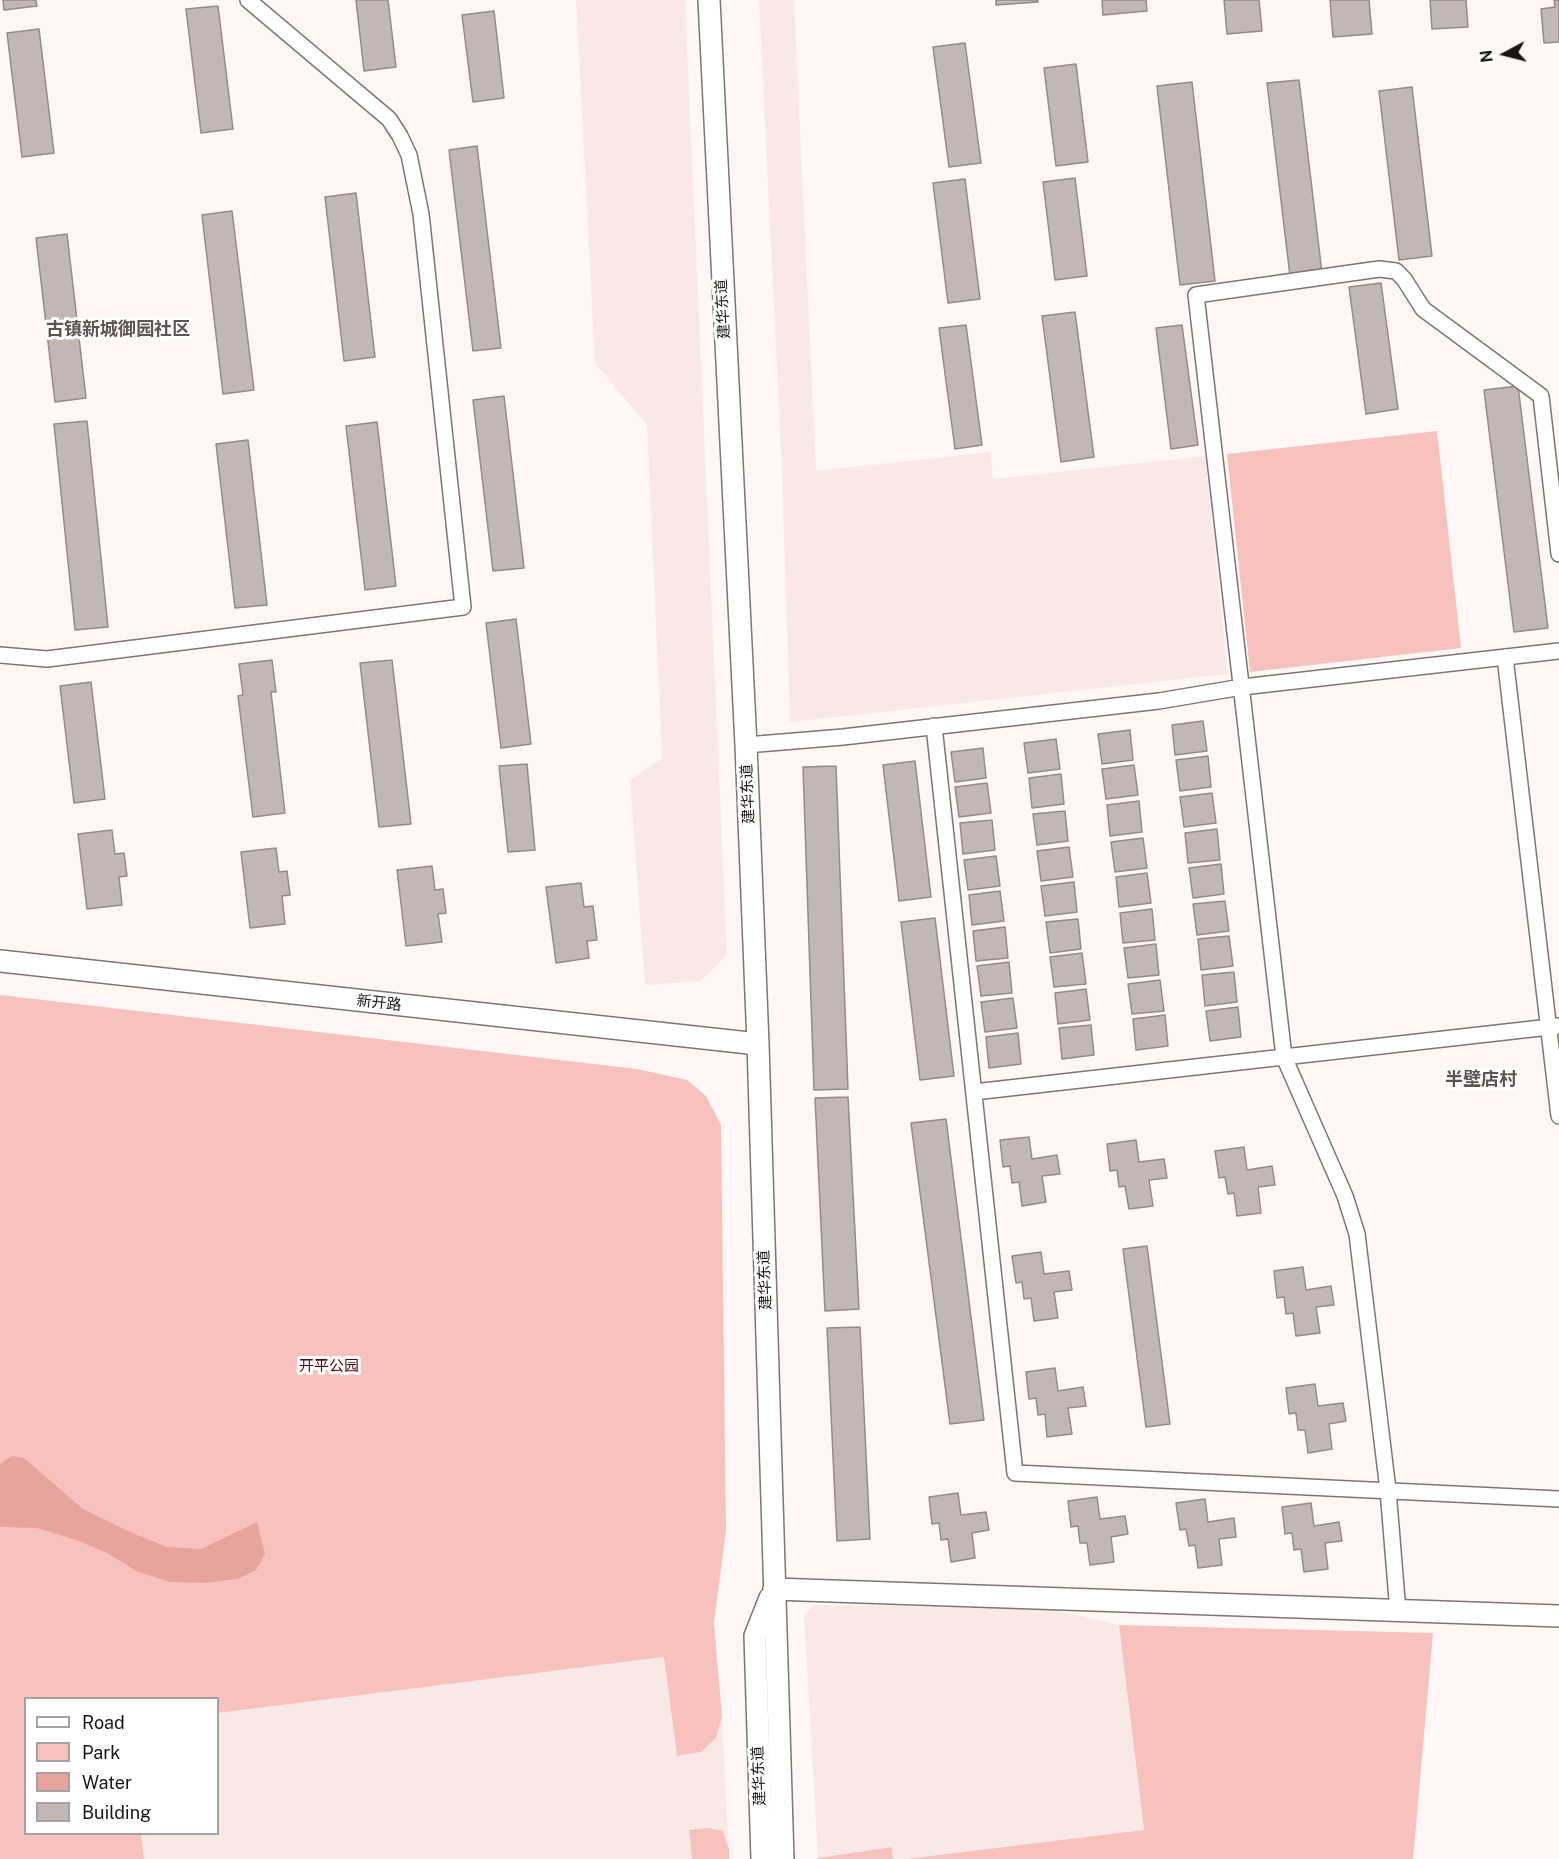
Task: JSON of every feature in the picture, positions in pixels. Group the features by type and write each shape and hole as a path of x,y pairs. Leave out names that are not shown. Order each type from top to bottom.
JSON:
{"main road":[{"name":"建华东道","path":"709,0 746,745 758,1044 783,1859"},
{"name":"新开路","path":"0,961 758,1044"},
{"name":"建华东道","path":"762,1859 755,1636 774,1589"},
{"path":"774,1589 1559,1616"}],"street":[{"path":"0,655 47,659 463,607 421,214 409,155 389,119 248,0"},
{"path":"1398,1612 1388,1490 1357,1234 1345,1197 1284,1057 1196,295 1379,269 1396,271 1404,279 1423,309 1541,396 1559,554"},
{"path":"746,745 843,737 1159,701 1242,687 1559,651"},
{"path":"1505,657 1554,1027 1559,1116"},
{"path":"934,726 1015,1473 1559,1499"},
{"path":"974,1092 1554,1027"}],"shaded area":[{"path":"576,0 685,0 727,955 701,981 645,985 630,780 662,758 647,425 595,363"},
{"path":"759,0 794,0 816,471 990,452 993,479 1205,456 1228,674 790,722 782,472"},
{"path":"814,1605 1049,1609 1119,1625 1144,1831 906,1859 893,1859 892,1847 818,1858 804,1616"},
{"path":"665,1657 677,1756 701,1752 716,1738 722,1717 729,1850 723,1831 689,1830 692,1859 144,1859 141,1835 219,1835 219,1713"}],"green space":[{"path":"1437,431 1461,648 1250,672 1227,454"},
{"name":"开平公园","path":"0,995 637,1069 687,1080 706,1096 721,1125 726,1530 714,1623 722,1717 716,1738 701,1752 677,1756 664,1657 219,1713 219,1697 24,1697 24,1835 141,1835 144,1859 0,1859"},
{"path":"1119,1625 1433,1633 1413,1859 906,1859 1144,1830"},
{"path":"708,1828 723,1831 729,1850 729,1859 692,1859 689,1830"},
{"path":"892,1847 893,1859 818,1859 818,1858"}],"water":[{"path":"12,1456 24,1458 83,1509 167,1547 201,1549 257,1522 265,1554 256,1570 238,1579 204,1583 170,1582 138,1572 107,1553 76,1540 37,1528 0,1527 0,1464"}],"building":[{"path":"3,0 36,0 37,6 4,10"},
{"path":"356,0 388,0 396,67 364,71"},
{"path":"996,0 1038,0 1038,2 996,5"},
{"path":"1102,0 1146,0 1147,11 1103,15"},
{"path":"1224,0 1259,0 1262,31 1227,34"},
{"path":"1330,0 1369,0 1372,34 1333,37"},
{"path":"1430,0 1466,0 1468,27 1432,29"},
{"path":"1554,0 1559,0 1559,42 1544,43 1541,9 1555,7"},
{"path":"218,6 233,129 201,133 186,9"},
{"path":"494,11 504,98 473,102 462,15"},
{"path":"39,29 54,153 22,157 7,33"},
{"path":"965,43 981,163 949,167 933,47"},
{"path":"1076,64 1088,162 1056,166 1044,68"},
{"path":"1299,80 1322,273 1290,276 1267,83"},
{"path":"1192,82 1215,281 1180,285 1157,86"},
{"path":"1412,87 1432,256 1399,260 1379,91"},
{"path":"477,146 501,348 473,351 449,150"},
{"path":"1075,178 1087,276 1055,280 1043,182"},
{"path":"965,179 980,299 948,303 933,183"},
{"path":"356,193 375,357 344,361 325,197"},
{"path":"232,211 254,390 223,394 202,215"},
{"path":"67,234 86,398 55,402 36,238"},
{"path":"1381,283 1398,409 1366,414 1349,287"},
{"path":"1075,312 1094,457 1061,462 1042,316"},
{"path":"966,325 982,445 955,449 939,328"},
{"path":"1182,325 1198,445 1171,449 1156,328"},
{"path":"1518,386 1548,628 1514,632 1484,390"},
{"path":"504,396 524,568 493,571 473,400"},
{"path":"87,421 108,627 75,630 54,424"},
{"path":"377,422 396,586 365,590 346,426"},
{"path":"248,440 267,605 235,608 216,444"},
{"path":"516,619 531,744 501,748 486,623"},
{"path":"272,660 276,692 271,692 285,813 253,817 238,696 243,695 239,664"},
{"path":"392,660 411,824 379,827 360,663"},
{"path":"91,682 105,799 74,803 60,686"},
{"path":"1203,721 1207,751 1175,755 1172,725"},
{"path":"1130,730 1133,760 1102,764 1098,734"},
{"path":"1056,739 1060,769 1028,773 1024,743"},
{"path":"983,748 986,778 955,782 951,752"},
{"path":"1208,756 1211,787 1180,791 1176,760"},
{"path":"915,761 931,897 899,901 883,765"},
{"path":"527,764 535,850 508,852 499,766"},
{"path":"1134,765 1138,795 1106,799 1102,769"},
{"path":"836,766 848,1089 814,1090 803,767"},
{"path":"1061,774 1064,804 1032,808 1029,778"},
{"path":"987,783 991,813 959,817 955,787"},
{"path":"1212,793 1216,823 1184,827 1180,797"},
{"path":"1139,801 1142,832 1110,836 1107,805"},
{"path":"1065,811 1068,841 1037,845 1033,814"},
{"path":"992,820 995,850 963,854 960,823"},
{"path":"1217,829 1220,860 1188,863 1185,833"},
{"path":"112,830 115,854 124,853 127,876 119,877 122,905 87,909 78,834"},
{"path":"1143,838 1147,868 1115,872 1111,842"},
{"path":"1069,847 1073,877 1041,881 1037,851"},
{"path":"276,848 279,872 287,871 290,895 282,896 285,924 250,928 241,852"},
{"path":"996,856 1000,886 968,890 964,860"},
{"path":"1221,864 1224,894 1193,898 1189,868"},
{"path":"432,866 435,890 443,889 446,913 438,914 442,942 406,946 397,870"},
{"path":"1147,873 1151,903 1119,907 1116,877"},
{"path":"1074,882 1077,912 1045,916 1041,886"},
{"path":"581,883 584,907 593,906 597,940 587,941 589,958 556,963 546,887"},
{"path":"1000,891 1004,921 972,925 969,895"},
{"path":"1225,901 1229,931 1197,935 1193,904"},
{"path":"1152,909 1155,940 1123,943 1120,913"},
{"path":"935,918 954,1076 920,1080 901,922"},
{"path":"1078,919 1081,949 1050,953 1046,922"},
{"path":"1005,927 1008,958 976,961 973,931"},
{"path":"1229,936 1233,966 1201,970 1198,939"},
{"path":"1156,944 1159,975 1128,978 1124,948"},
{"path":"1082,953 1086,984 1054,987 1050,957"},
{"path":"1009,962 1012,993 981,996 977,966"},
{"path":"1234,972 1237,1002 1205,1006 1202,975"},
{"path":"1160,980 1164,1011 1132,1014 1128,984"},
{"path":"1086,989 1090,1020 1058,1024 1055,993"},
{"path":"1013,998 1017,1028 985,1032 981,1002"},
{"path":"1238,1007 1241,1037 1210,1041 1206,1011"},
{"path":"1165,1015 1168,1046 1136,1050 1133,1019"},
{"path":"1091,1025 1094,1055 1062,1059 1059,1028"},
{"path":"1018,1033 1021,1064 989,1068 986,1037"},
{"path":"848,1097 859,1309 825,1311 815,1098"},
{"path":"946,1119 984,1420 950,1424 911,1123"},
{"path":"1029,1137 1032,1159 1057,1155 1060,1174 1042,1176 1046,1202 1022,1206 1019,1182 1012,1183 1010,1166 1003,1167 1000,1140"},
{"path":"1136,1140 1139,1162 1164,1159 1167,1178 1149,1180 1153,1206 1129,1209 1125,1186 1119,1187 1117,1170 1110,1171 1107,1144"},
{"path":"1244,1147 1247,1170 1272,1166 1275,1185 1258,1187 1261,1213 1237,1216 1234,1193 1228,1194 1225,1177 1219,1178 1215,1151"},
{"path":"1147,1246 1170,1424 1146,1427 1123,1249"},
{"path":"1041,1252 1044,1274 1069,1271 1072,1290 1054,1292 1058,1318 1034,1321 1031,1298 1024,1299 1022,1282 1016,1283 1012,1256"},
{"path":"1303,1267 1306,1290 1331,1286 1334,1305 1316,1307 1320,1333 1296,1336 1293,1313 1286,1314 1284,1297 1277,1298 1274,1271"},
{"path":"860,1327 870,1539 837,1541 827,1328"},
{"path":"1055,1368 1058,1391 1083,1387 1086,1406 1068,1408 1072,1434 1047,1437 1045,1414 1038,1415 1036,1398 1029,1399 1026,1372"},
{"path":"1315,1384 1318,1406 1343,1403 1346,1421 1329,1424 1332,1449 1308,1453 1305,1430 1298,1430 1296,1413 1289,1414 1286,1388"},
{"path":"958,1493 961,1515 986,1512 989,1530 972,1533 975,1558 951,1562 948,1539 941,1540 939,1523 932,1524 929,1497"},
{"path":"1097,1497 1100,1519 1125,1516 1128,1534 1111,1537 1114,1562 1090,1565 1087,1543 1080,1543 1078,1526 1071,1527 1068,1501"},
{"path":"1205,1499 1208,1522 1234,1518 1236,1537 1219,1539 1222,1565 1198,1568 1195,1545 1189,1546 1186,1529 1180,1530 1176,1503"},
{"path":"1311,1503 1314,1526 1339,1522 1342,1541 1325,1543 1328,1569 1304,1572 1301,1549 1294,1550 1292,1533 1285,1534 1282,1507"}],"district":[{"name":"古镇新城御园社区","path":"118,329"},
{"name":"半壁店村","path":"1481,1079"}]}
